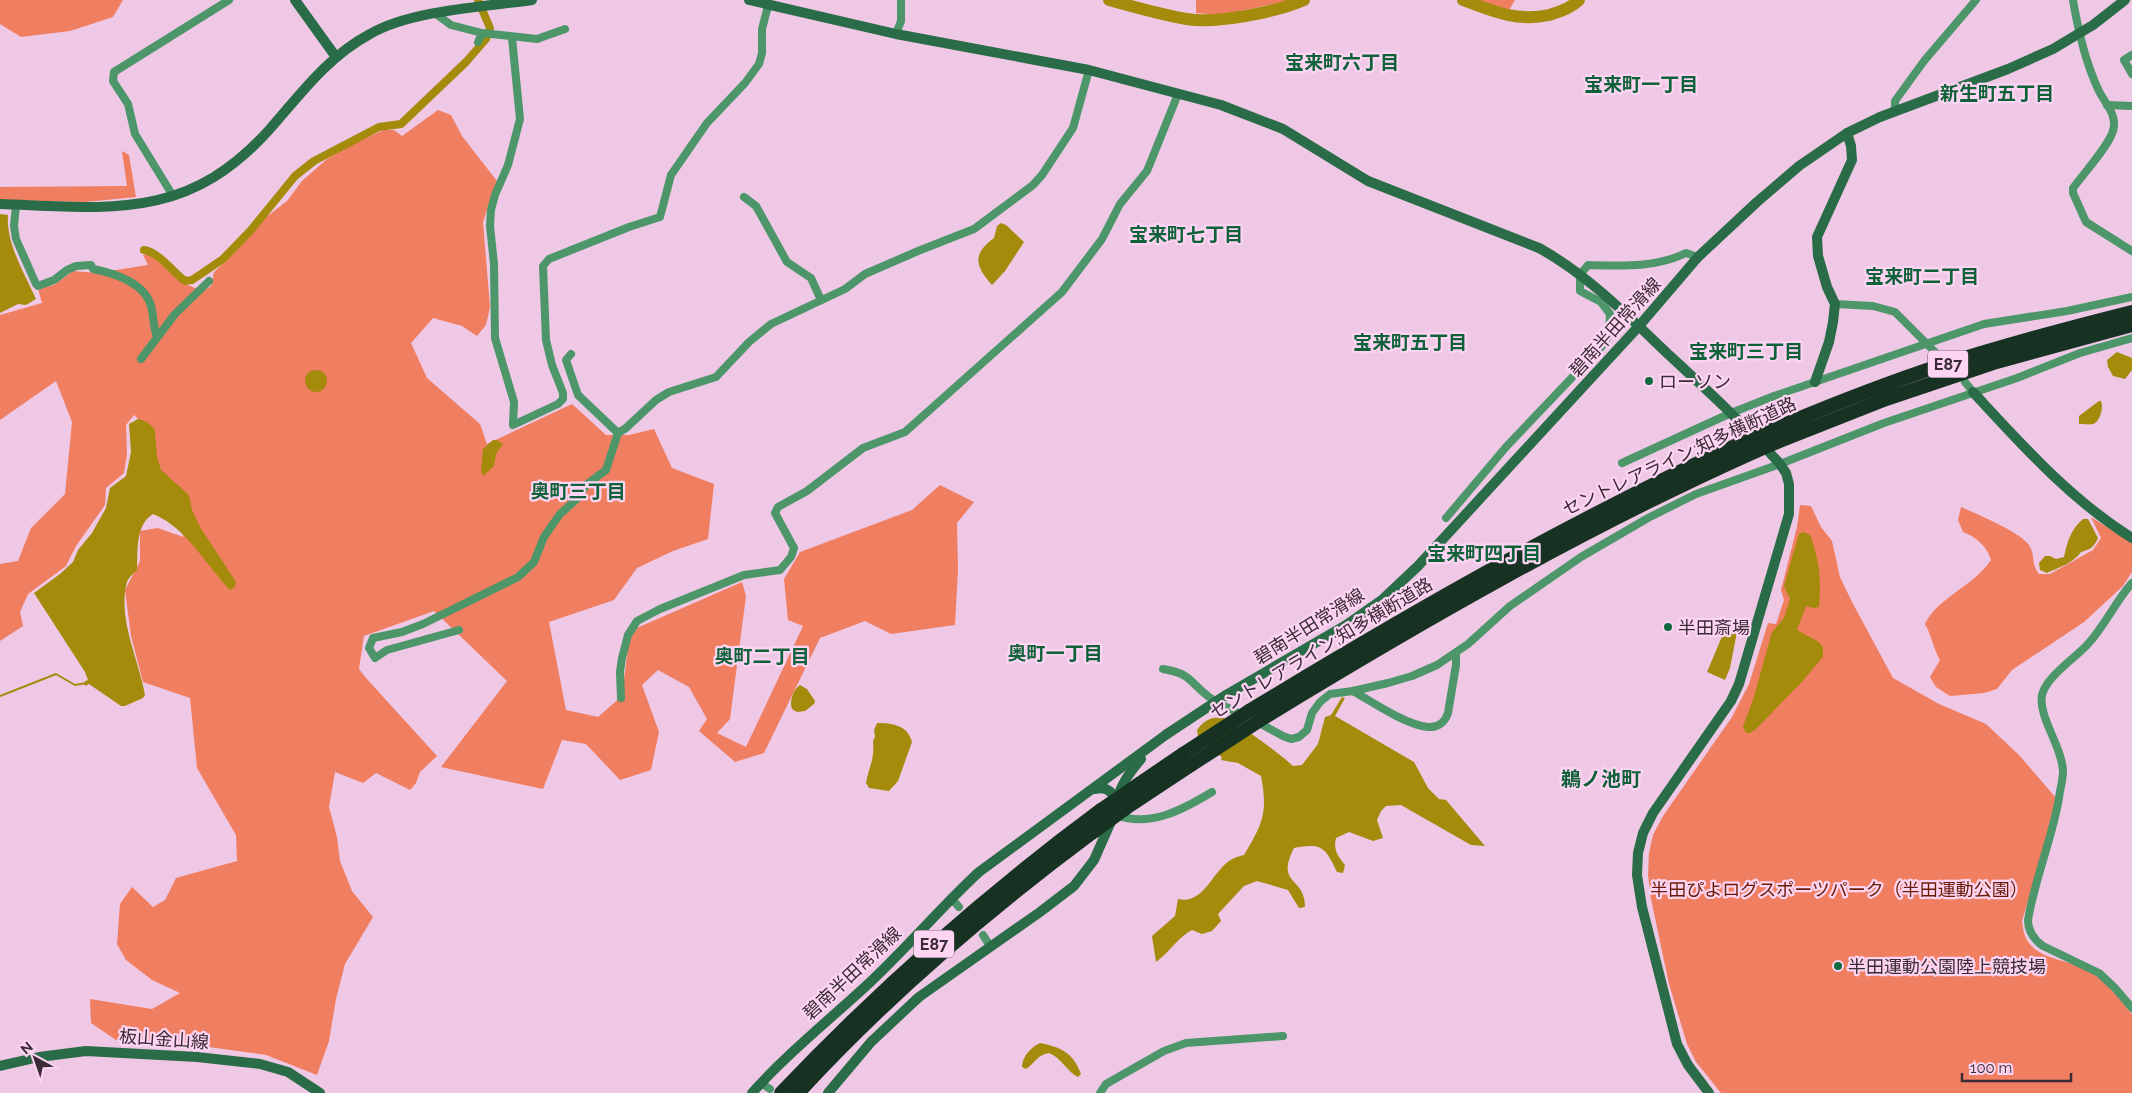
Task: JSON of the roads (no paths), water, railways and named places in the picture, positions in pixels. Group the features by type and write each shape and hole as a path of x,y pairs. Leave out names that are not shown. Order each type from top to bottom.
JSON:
{"highway":[{"name":"セントレアライン;知多横断道路","path":"798,1093 877,1013 951,946 1047,866 1094,832 1139,784 1265,717 1380,648 1535,561 1773,436 1863,394 1941,366 2058,331 2132,312"},
{"name":"セントレアライン;知多横断道路","path":"1773,436 1974,369 2132,325"},
{"name":"セントレアライン;知多横断道路","path":"771,1088 849,1023 954,926 1014,876 1187,759 1249,711 1400,621 1544,541 1670,477 1752,446"}],"street":[{"path":"173,196 135,134 128,104 113,81 112,75 229,0"},
{"path":"295,0 336,57"},
{"path":"0,204 119,207 139,205 173,196 203,183 236,162 264,135 310,80 350,46 372,32 400,22 436,14 532,0"},
{"path":"749,0 768,6 896,34 1089,70 1221,105 1268,122 1295,136 1368,181 1539,248 1580,275 1639,326 1732,413 1780,464 1786,473 1789,484 1789,514 1739,684 1731,701 1653,813 1643,833 1638,854 1637,875 1642,907 1677,1044 1688,1065 1709,1093"},
{"path":"896,34 901,21 901,0"},
{"path":"2073,0 2079,34 2098,90 2113,118 2113,132 2109,140 2073,188 2073,193 2086,222 2132,251"},
{"name":"碧南半田常滑線","path":"752,1093 771,1088 808,1037 898,955 951,898 979,872 1167,734 1226,695 1318,643 1383,599 1435,550 1639,326 1698,257 1763,196 1847,133 1895,110 2008,69 2054,48 2079,34 2126,0"},
{"path":"1895,110 1895,102 1924,61 1971,2"},
{"path":"512,38 520,119 508,165 495,195 490,226 494,264 495,338 514,402 513,425 558,404 563,399 563,392 552,365 546,340 543,266 549,259 660,217 671,175 707,124 745,83 759,64 762,53 762,29 768,6"},
{"path":"436,14 451,25 512,38 537,38 565,29"},
{"path":"478,42 482,33"},
{"path":"2132,55 2124,60 2132,74"},
{"path":"459,630 387,650 375,658 369,648 373,638 402,632 422,624 518,577 528,570 534,562 550,525 579,498 586,485 606,470 618,433 656,400 669,392 716,377 749,342 771,324 845,289 865,274 974,229 1033,185 1073,128 1089,70"},
{"path":"621,698 620,672 622,658 628,635 637,621 660,609 744,575 780,570 791,557 794,548 775,513 778,507 807,491 863,448 905,432 1016,331 1062,292 1102,239 1120,204 1147,171 1178,94"},
{"path":"2107,105 2132,106"},
{"path":"1815,382 1829,342 1834,322 1835,304 1827,287 1818,256 1817,237 1852,160 1851,146 1847,133"},
{"path":"744,198 756,206 787,262 811,278 821,300"},
{"path":"16,205 14,226 16,238 38,286 54,280 76,266 91,265 93,269 122,278 141,290 149,299 157,337"},
{"path":"1446,518 1506,447 1602,346 1609,335 1610,314 1600,302 1580,291 1580,275 1588,265 1646,264 1675,259 1686,253 1698,257"},
{"path":"141,360 176,314 208,281"},
{"path":"1622,463 1732,413 1815,382 1984,324 2067,311 2132,297"},
{"path":"1835,304 1874,306 1895,312 1937,354"},
{"path":"1163,669 1186,675 1215,700 1291,739 1299,737 1307,730 1312,714 1320,702 1330,694 1353,691 1412,676 1437,665 1456,653 1510,606 1582,557 1648,518 1696,494 1780,464 1884,423 2017,378 2080,353 2132,338"},
{"path":"571,354 566,360 578,395 618,433"},
{"path":"1965,382 2033,458 2092,511 2132,538"},
{"path":"2132,583 2118,598 2100,629 2088,644 2049,681 2042,694 2042,709 2062,755 2063,774 2055,821 2028,924 2031,933 2039,943 2099,973 2132,1008"},
{"path":"1353,691 1396,715 1418,724 1429,727 1440,725 1446,719 1448,713 1456,666 1456,653"},
{"name":"碧南半田常滑線","path":"828,1093 871,1042 919,997 1074,886 1094,860 1114,810 1119,790 1133,768 1167,734"},
{"path":"1094,789 1103,788 1113,794 1115,798 1114,810 1135,820 1165,816 1212,792"},
{"path":"951,898 959,907"},
{"path":"983,935 990,946"},
{"path":"1100,1093 1106,1084 1164,1051 1186,1043 1283,1036"},
{"name":"板山金山線","path":"0,1066 39,1057 86,1051 198,1056 269,1067 288,1072 315,1091"}],"waterway":[{"path":"144,250 161,259 185,281 192,280 223,259 251,230 295,176 314,161 379,127 401,124 466,62 486,39 490,28 478,0"},
{"path":"1109,0 1148,11 1199,20 1214,20 1263,13 1304,0"},
{"path":"1463,0 1505,14 1526,17 1557,13 1579,0"},
{"path":"0,696 56,674 75,685 87,683"}],"place":[{"name":"ローソン","path":"1649,381"},
{"name":"半田斎場","path":"1668,627"},
{"name":"半田運動公園陸上競技場","path":"1838,966"}],"district":[{"name":"宝来町六丁目","path":"1342,62"},
{"name":"宝来町一丁目","path":"1641,84"},
{"name":"新生町五丁目","path":"1997,93"},
{"name":"宝来町七丁目","path":"1186,234"},
{"name":"宝来町二丁目","path":"1922,276"},
{"name":"宝来町五丁目","path":"1410,342"},
{"name":"宝来町三丁目","path":"1746,351"},
{"name":"奥町三丁目","path":"578,491"},
{"name":"宝来町四丁目","path":"1484,553"},
{"name":"奥町一丁目","path":"1055,653"},
{"name":"奥町二丁目","path":"762,656"},
{"name":"鵜ノ池町","path":"1601,779"}],"park label":[{"name":"半田ぴよログスポーツパーク（半田運動公園）","path":"1839,889"}]}
